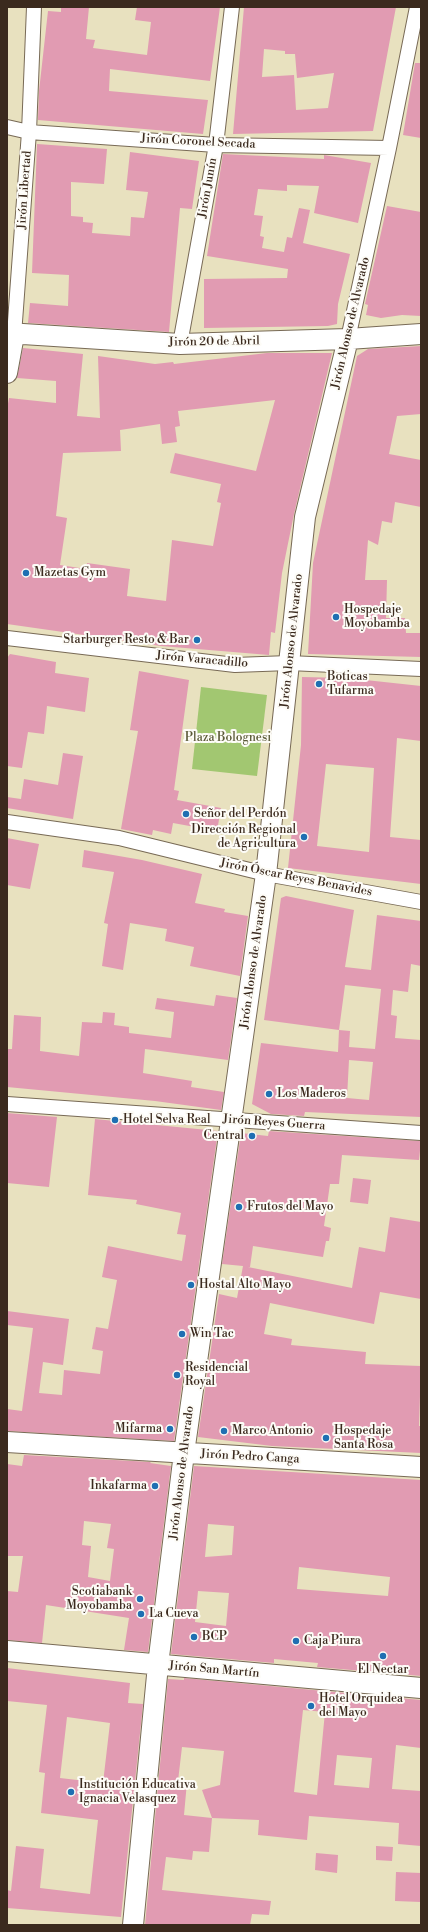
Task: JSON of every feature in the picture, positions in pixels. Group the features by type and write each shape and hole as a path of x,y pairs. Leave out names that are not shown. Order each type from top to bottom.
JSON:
{"main road":[{"name":"Jirón 20 de Abril","path":"10,334 180,344 348,339 421,334"},
{"name":"Jirón Libertad","path":"7,373 10,334"},
{"name":"Jirón Alonso de Alvarado","path":"133,1925 158,1665 184,1453 266,874 305,517 348,339"},
{"name":"Jirón Pedro Canga","path":"7,1442 421,1467"},
{"name":"Jirón San Martín","path":"7,1651 421,1688"}],"street":[{"name":"Jirón Libertad","path":"10,334 29,132 34,7"},
{"name":"Jirón Junín","path":"180,344 216,144 232,7"},
{"name":"Jirón Alonso de Alvarado","path":"348,339 418,15"},
{"name":"Jirón Coronel Secada","path":"7,127 29,132 216,144 390,148"},
{"name":"Jirón Varacadillo","path":"7,638 235,665 289,663 421,669"},
{"name":"Jirón Óscar Reyes Benavides","path":"7,822 118,838 266,874 421,902"},
{"name":"Jirón Reyes Guerra","path":"7,1104 421,1133"}],"green space":[{"name":"Plaza Bolognesi","path":"201,687 267,695 257,776 192,769"}],"building":[{"path":"61,7 89,7 86,39 95,40 93,48 147,55 151,22 135,20 137,7 220,7 210,81 110,69 109,91 208,100 203,134 38,120 39,91 48,11 61,12"},
{"path":"244,7 396,7 373,131 233,134","holes":["264,49 285,51 285,54 295,54 297,78 334,73 328,108 296,110 294,75 262,77"]},
{"path":"415,63 421,63 421,138 403,135"},
{"path":"37,144 107,149 104,184 71,182 71,216 83,217 83,222 93,223 92,233 130,236 131,217 144,218 148,192 126,190 130,152 199,161 192,209 180,208 169,332 28,323 30,303 68,306 69,275 32,273"},
{"path":"223,154 324,159 324,155 371,163 358,223 314,213 319,186 287,185 287,191 258,189 254,215 263,216 260,236 264,237 262,248 284,252 287,237 292,238 299,208 310,210 303,243 350,254 338,304 337,324 328,326 204,328 204,279 287,278 288,269 207,256"},
{"path":"387,206 421,212 421,316 402,315 381,318 366,315 368,305 365,304"},
{"path":"421,346 421,414 397,416 389,454 421,460 421,507 395,502 392,523 382,521 378,545 368,540 365,580 387,580 386,618 405,618 406,633 421,633 421,657 308,654 313,563 357,356 368,349"},
{"path":"23,348 83,354 77,416 100,418 98,356 155,364 173,362 174,364 267,353 332,353 294,514 282,573 275,633 271,632 269,655 161,646 7,624 7,409 9,398 56,403 56,381 17,378","holes":["275,400 256,471 175,453 170,473 221,484 217,502 221,503 213,546 172,540 166,601 127,596 130,569 87,563 86,569 60,565 67,518 56,516 63,453 121,451 120,430 160,424 162,444 177,442 175,427 180,426 178,411"]},
{"path":"10,654 56,662 55,673 89,678 85,712 47,706 44,734 28,732 22,768 7,766 7,658"},
{"path":"139,671 189,680 174,790 179,791 177,800 221,808 217,831 173,823 171,834 153,830 152,835 121,829 138,731 130,730"},
{"path":"302,677 347,678 421,686 421,741 397,738 390,837 421,840 421,884 288,868 301,745","holes":["326,764 374,768 369,852 317,846"]},
{"path":"63,753 83,756 73,819 7,808 7,797 21,799 24,779 58,785"},
{"path":"7,838 39,844 30,889 7,885"},
{"path":"84,850 142,860 202,874 195,903 225,909 224,912 248,916 240,976 190,966 194,947 165,941 167,929 130,923 123,970 102,966 108,924 104,923 114,872 82,867"},
{"path":"286,896 354,910 345,967 371,970 377,915 421,921 421,966 411,964 408,992 393,990 391,1015 397,1016 395,1038 421,1040 421,1117 305,1112 304,1116 271,1114 252,1104 261,1043 338,1052 339,1030 264,1020 281,898","holes":["345,985 381,989 375,1049 349,1047 350,1031 339,1030","349,1060 373,1062 369,1100 347,1098"]},
{"path":"216,995 237,998 228,1060 145,1049 143,1073 192,1081 191,1087 224,1092 221,1110 155,1101 7,1087 7,1049 12,1049 14,1015 41,1017 40,1051 79,1056 82,1022 102,1023 103,1012 115,1013 114,1025 129,1027 129,1033 171,1038 174,1012 155,1009 157,998 214,1006"},
{"path":"7,1113 57,1117 49,1187 7,1183"},
{"path":"95,1119 218,1131 174,1441 7,1431 7,1409 22,1411 33,1328 7,1325 7,1311 69,1319 63,1365 43,1362 39,1393 62,1395 64,1370 100,1374 103,1351 92,1349 96,1327 108,1329 117,1280 102,1277 108,1246 182,1261 186,1235 177,1234 181,1213 136,1204 137,1200 88,1195"},
{"path":"269,1131 421,1141 419,1160 342,1155 339,1184 330,1184 324,1226 331,1228 329,1241 326,1241 323,1257 253,1246 250,1267 248,1267 352,1288 359,1247 385,1252 390,1217 421,1222 421,1299 380,1292 374,1324 270,1303 264,1334 292,1339 291,1345 366,1352 365,1364 421,1366 419,1426 421,1426 421,1453 272,1446 198,1437 219,1294 237,1298 243,1266 222,1264 241,1133 268,1136"},
{"path":"353,1178 371,1180 368,1204 350,1202"},
{"path":"24,1455 151,1462 150,1463 171,1466 148,1652 124,1650 129,1618 46,1605 42,1643 7,1640 7,1591 18,1592 23,1556 7,1556 7,1464 22,1466","holes":["84,1521 111,1524 107,1548 114,1549 110,1581 88,1577 91,1546 82,1545"]},
{"path":"194,1466 421,1480 421,1676 317,1667 318,1663 274,1659 274,1663 171,1654","holes":["208,1524 234,1526 232,1555 205,1557","299,1567 390,1577 388,1596 297,1589","198,1591 229,1593 226,1626 195,1622"]},
{"path":"7,1668 130,1683 128,1703 143,1704 121,1917 7,1908 7,1890 11,1891 16,1846 44,1849 40,1888 90,1894 98,1820 41,1813 45,1773 39,1772 47,1705 7,1701","holes":["67,1717 110,1723 103,1783 60,1778"]},
{"path":"184,1678 421,1700 421,1748 396,1745 392,1789 421,1791 421,1846 398,1844 399,1823 309,1816 307,1840 258,1835 259,1820 212,1818 209,1852 193,1851 192,1860 166,1857 162,1890 271,1901 269,1915 252,1914 250,1925 145,1925 168,1679 184,1680","holes":["303,1710 325,1712 317,1795 294,1792","182,1747 224,1751 220,1785 202,1790 212,1818 184,1815 187,1782 178,1781","337,1755 372,1758 369,1788 334,1785"]},
{"path":"376,1846 393,1847 392,1861 376,1860"},
{"path":"316,1853 338,1855 337,1873 315,1870"},
{"path":"396,1872 421,1873 421,1902 395,1901"}],"place":[{"name":"Mazetas Gym","path":"26,573"},
{"name":"Hospedaje Moyobamba","path":"336,617"},
{"name":"Starburger Resto & Bar","path":"197,640"},
{"name":"Boticas Tufarma","path":"319,684"},
{"name":"Señor del Perdón","path":"186,814"},
{"name":"Dirección Regional de Agricultura","path":"304,837"},
{"name":"Los Maderos","path":"269,1094"},
{"name":"Hotel Selva Real","path":"115,1120"},
{"name":"Central","path":"252,1136"},
{"name":"Frutos del Mayo","path":"239,1207"},
{"name":"Hostal Alto Mayo","path":"191,1285"},
{"name":"Win Tac","path":"182,1334"},
{"name":"Residencial Royal","path":"177,1375"},
{"name":"Mifarma","path":"170,1429"},
{"name":"Marco Antonio","path":"224,1431"},
{"name":"Hospedaje Santa Rosa","path":"326,1438"},
{"name":"Inkafarma","path":"155,1486"},
{"name":"Scotiabank Moyobamba","path":"140,1599"},
{"name":"La Cueva","path":"141,1614"},
{"name":"BCP","path":"194,1637"},
{"name":"Caja Piura","path":"296,1641"},
{"name":"El Nectar","path":"383,1656"},
{"name":"Hotel Orquidea del Mayo","path":"311,1706"},
{"name":"Institución Educativa Ignacia Velasquez","path":"71,1792"}]}
